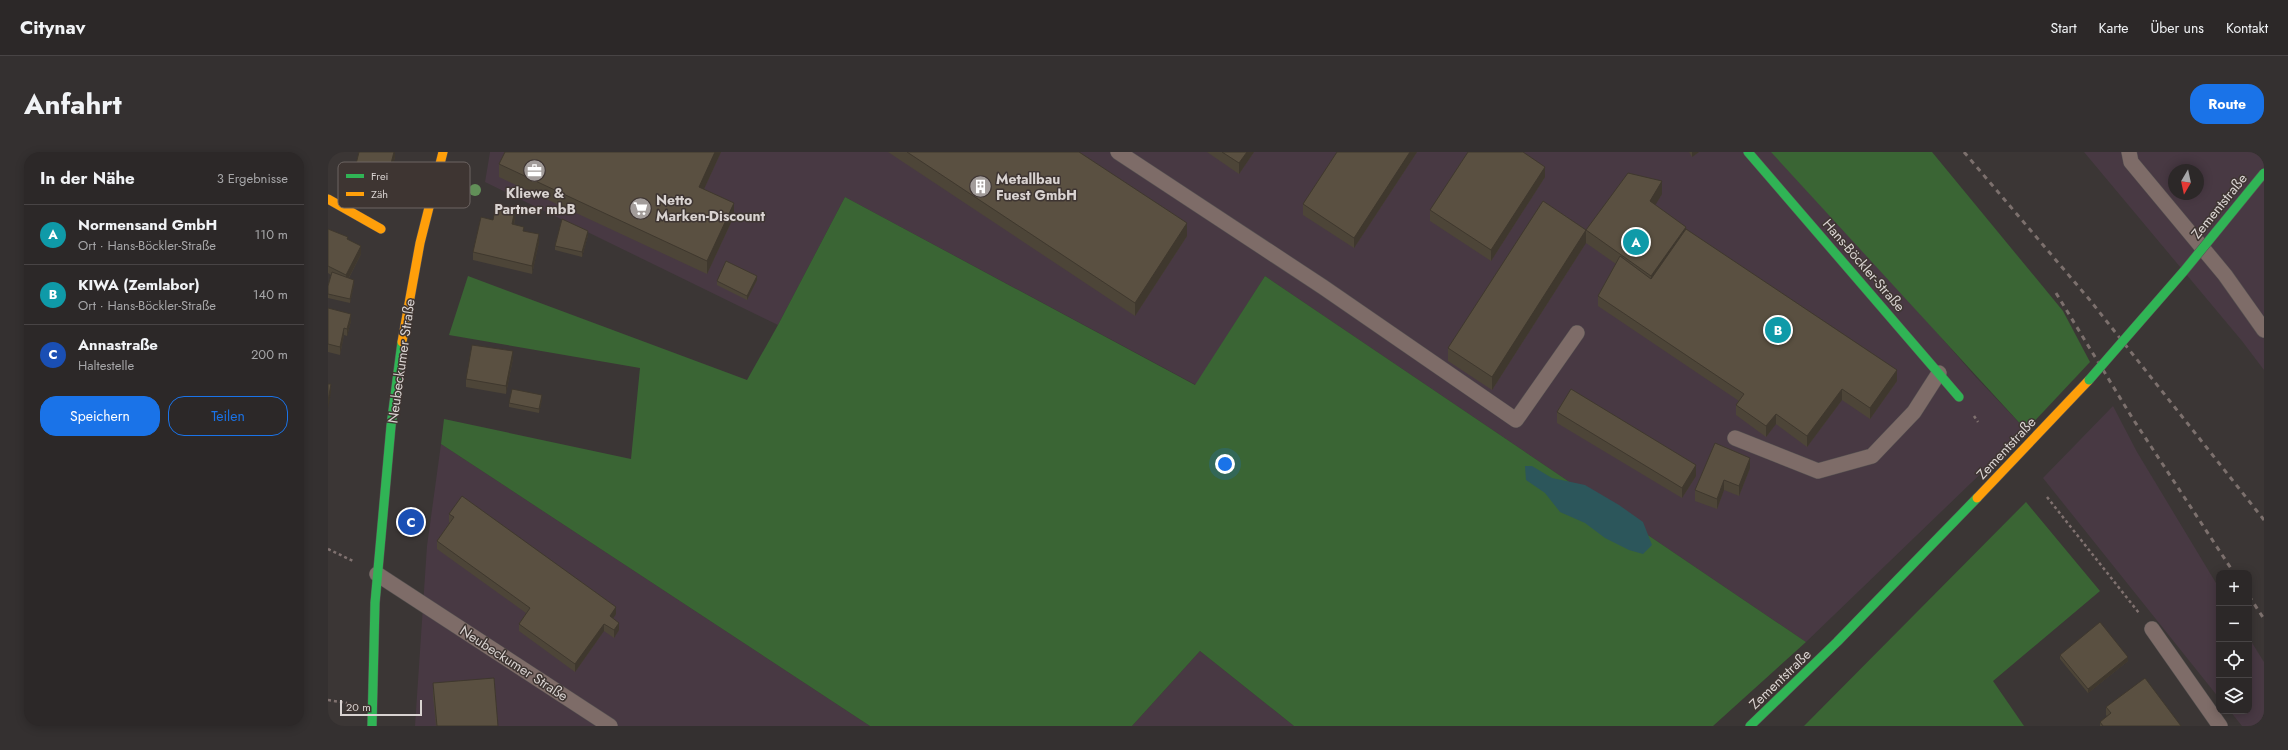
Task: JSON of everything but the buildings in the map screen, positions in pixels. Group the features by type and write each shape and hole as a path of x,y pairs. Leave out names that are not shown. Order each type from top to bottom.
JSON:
{"street":[{"name":"Neubeckumer Straße","path":"440,162 442,152"},
{"name":"Hans-Böckler-Straße","path":"1748,152 1959,397"},
{"name":"Zementstraße","path":"1750,726 1817,662 1965,513 2088,380 2184,271 2264,173"},
{"path":"328,199 338,205"},
{"path":"344,208 381,229"},
{"name":"Neubeckumer Straße","path":"372,726 374,618 391,426 403,337 422,233 428,208"}],"lane":[{"path":"1118,152 1323,287 1516,420 1577,333"},
{"path":"2129,152 2131,162 2225,275 2264,330"},
{"path":"1735,438 1818,471 1872,456 1914,412 1939,373"},
{"name":"Neubeckumer Straße","path":"377,574 610,726"},
{"path":"2152,630 2220,726"}],"path":[{"path":"2047,497 2152,630"}],"shaded area":[{"path":"490,152 1780,152 1974,375 2026,430 1806,642 1265,276 1196,385 845,197 778,325 485,182"},
{"path":"2084,152 2264,152 2264,370 2242,341"},
{"path":"2113,406 2137,452 2216,583 2216,694 2043,478"},
{"path":"441,444 870,726 415,726 427,546"},
{"path":"2252,643 2264,662 2264,726 2242,726 2232,714 2252,714"},
{"path":"1200,651 1294,726 1132,726"}],"green space":[{"path":"1771,152 1932,152 2063,311 2090,362 2026,430"},
{"path":"845,197 1195,385 1265,276 1806,642 1713,726 1294,726 1200,651 1132,726 870,726 441,444 444,419 631,459 640,368 449,335 468,276 747,380 778,325"},
{"path":"2026,502 2100,591 1993,681 2024,726 1804,726"}],"water":[{"path":"1525,466 1532,466 1552,478 1585,485 1619,505 1643,522 1652,545 1643,554 1629,550 1605,538 1585,523 1560,512 1545,493 1526,480"}],"railway":[{"path":"1964,152 2089,299 2264,520"},
{"path":"2056,293 2133,419 2232,570"},
{"path":"2252,601 2264,619"}],"traffic: fast":[{"path":"1748,152 1959,397"},
{"path":"2089,380 2184,271 2264,173"},
{"path":"372,726 375,603 391,426 402,342"},
{"path":"1750,726 1837,642 1977,498"}],"traffic: slow":[{"path":"440,162 443,152"},
{"path":"328,199 338,205"},
{"path":"344,208 381,229"},
{"path":"402,342 420,243 429,208"},
{"path":"1977,498 2089,380"}],"place":[{"name":"Kliewe & Partner mbB","path":"535,171"},
{"name":"Metallbau Fuest GmbH","path":"980,187"},
{"name":"Netto Marken-Discount","path":"641,208"},
{"name":"Normensand GmbH","path":"1636,242"},
{"name":"KIWA (Zemlabor)","path":"1778,330"},
{"name":"Annastraße","path":"411,522"}]}
